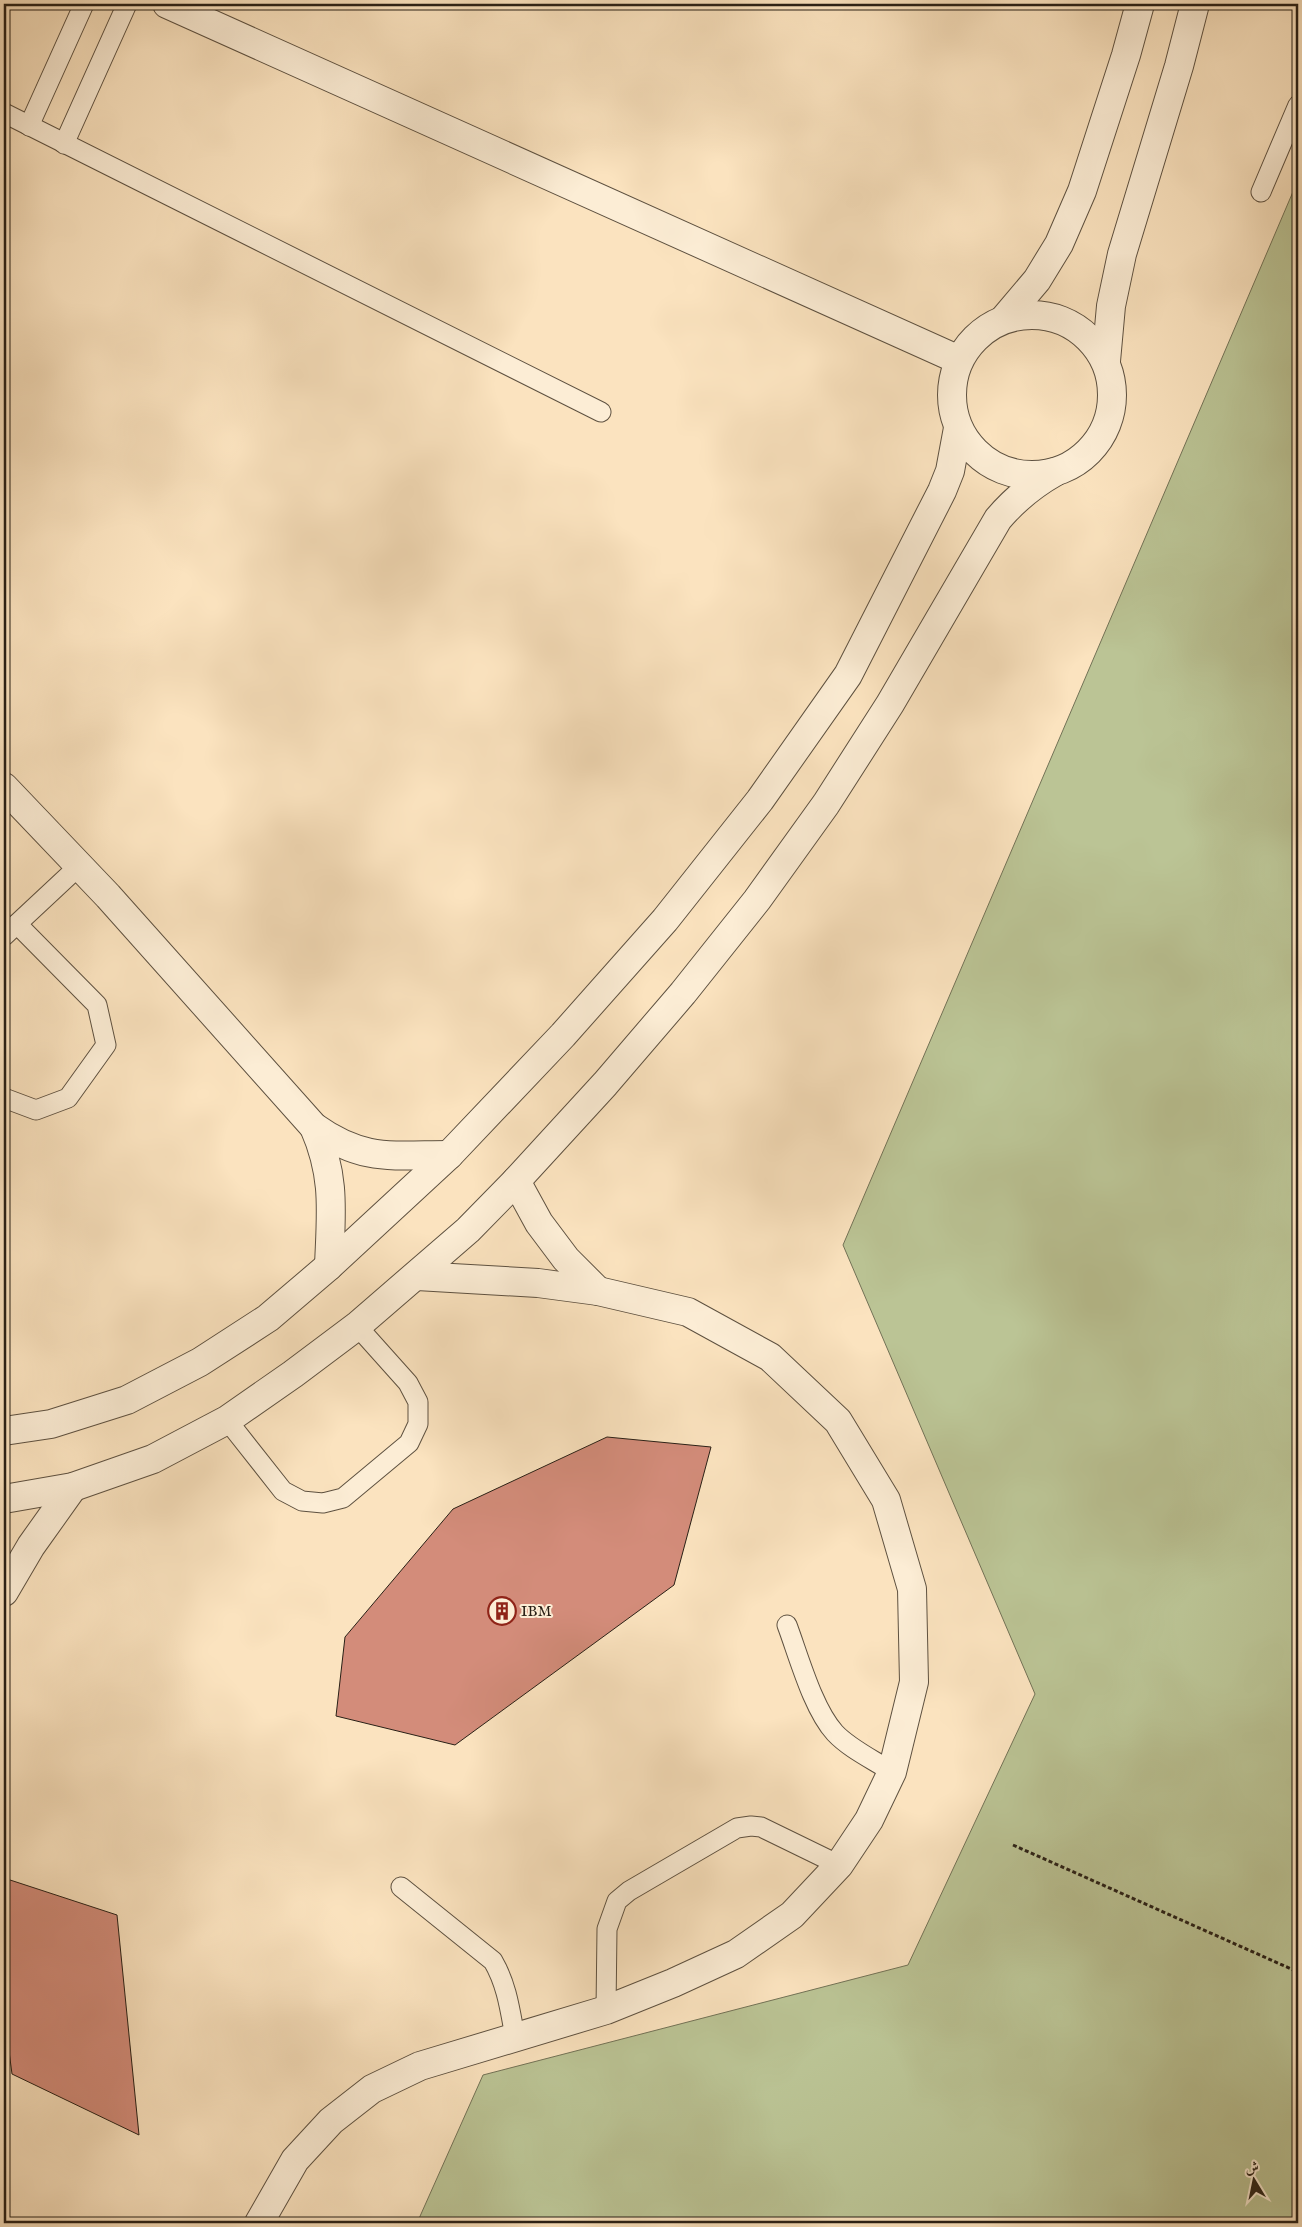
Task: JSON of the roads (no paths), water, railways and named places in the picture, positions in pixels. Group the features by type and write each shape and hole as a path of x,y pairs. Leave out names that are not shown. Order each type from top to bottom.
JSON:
{"street":[{"path":"167,4 959,360"},
{"path":"1004,319 1037,280 1059,244 1082,191 1126,55 1140,4"},
{"path":"1106,361 1111,306 1122,254 1179,66 1195,4"},
{"path":"4,1499 73,1487 152,1459 227,1420 293,1374 357,1326 468,1230 605,1084 683,994 756,900 826,804 890,704 998,519 1034,484 1076,462 1094,448 1107,428 1113,406 1112,383 1106,361 1093,340 1074,325 1052,316 1028,314 1004,319 986,328 970,342 959,360 952,382 952,405 958,428 970,447 988,463 1009,472 1032,476 1055,472"},
{"path":"4,1431 51,1424 127,1400 200,1362 268,1318 329,1266 449,1155 563,1035 665,920 766,792 848,675 942,492 950,471 958,428"},
{"path":"7,797 108,896 314,1127 334,1141 355,1151 379,1156 449,1155"},
{"path":"314,1127 324,1150 330,1174 329,1266"},
{"path":"516,1181 539,1223 566,1259 598,1290"},
{"path":"259,2223 295,2160 331,2121 372,2089 420,2066 606,2010 673,1983 736,1954 792,1915 840,1865 869,1820 892,1772 914,1682 912,1589 886,1500 838,1421 770,1357 688,1312 598,1290 538,1283 417,1276"},
{"path":"4,1592 31,1546 73,1487"}],"lane":[{"path":"29,126 84,4"},
{"path":"64,144 127,4"},
{"path":"1261,192 1298,105"},
{"path":"4,113 601,412"},
{"path":"4,1098 36,1110 68,1098 106,1045 97,1006 10,930 79,866"},
{"path":"227,1420 283,1491 302,1501 323,1503 343,1498 409,1443 418,1424 418,1402 408,1383 357,1326"},
{"path":"787,1625 824,1720 836,1734 851,1746 892,1772"},
{"path":"606,2010 608,1929 617,1901 629,1891 737,1828 751,1826 771,1831 840,1865"},
{"path":"400,1886 481,1949 492,1961 501,1975 507,1991 515,2037"}],"place":[{"name":"IBM","path":"502,1611"}]}
